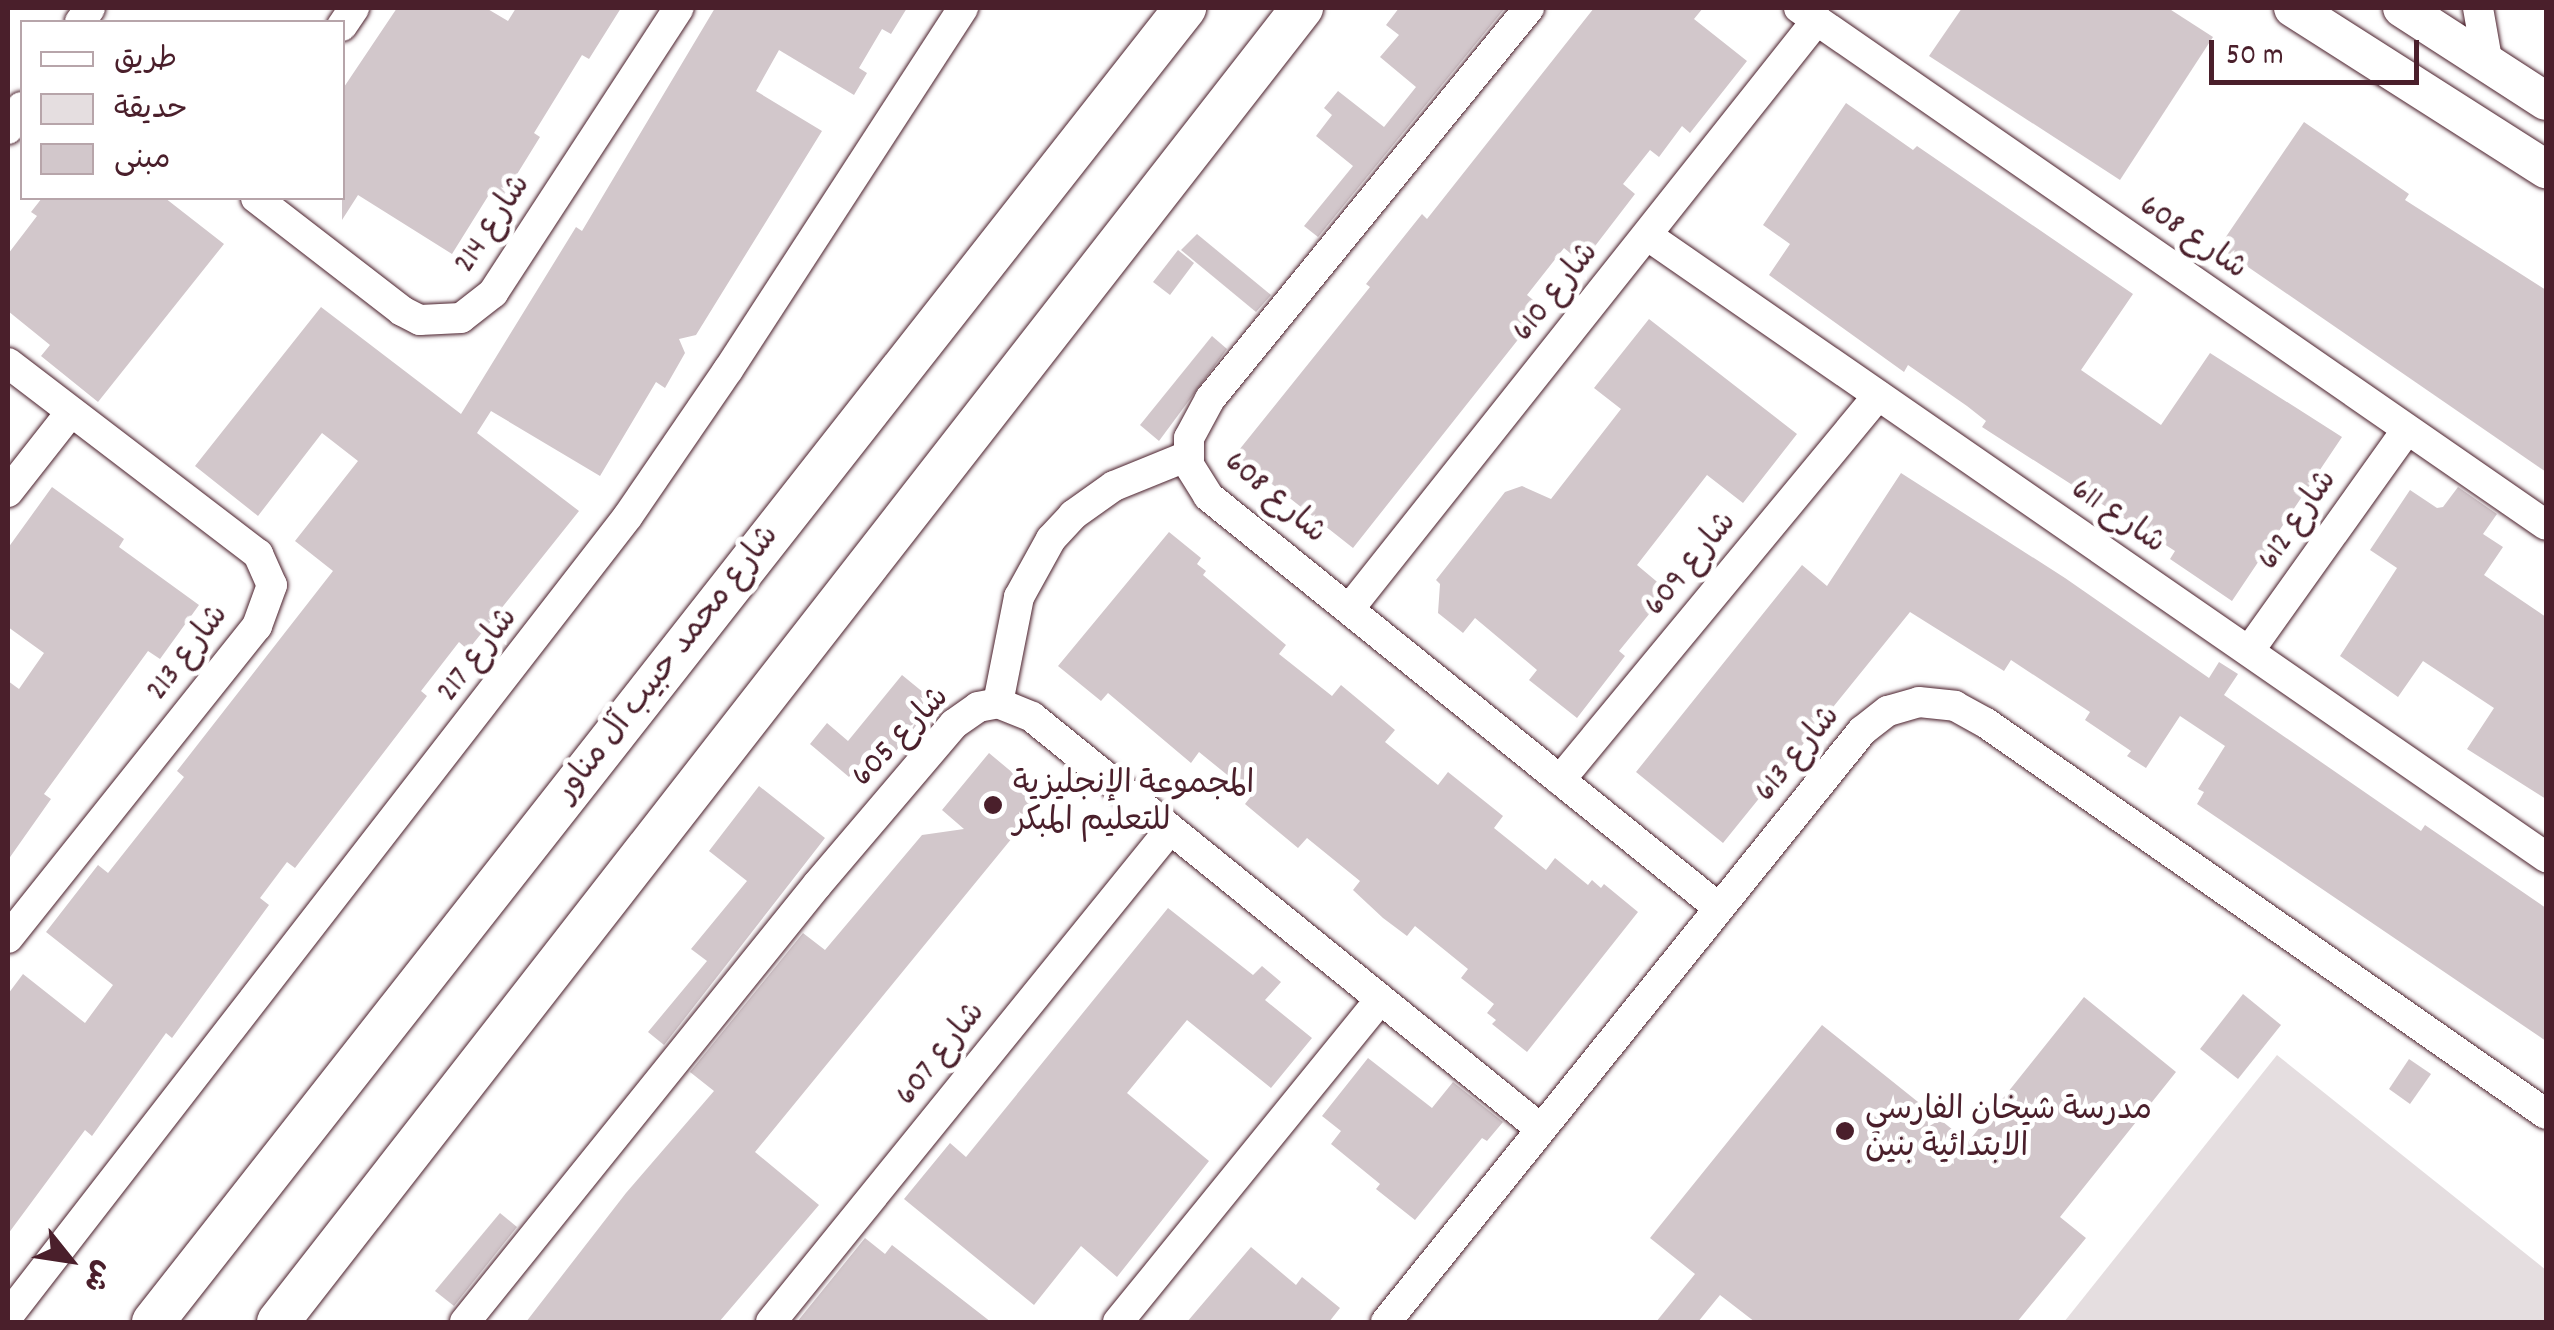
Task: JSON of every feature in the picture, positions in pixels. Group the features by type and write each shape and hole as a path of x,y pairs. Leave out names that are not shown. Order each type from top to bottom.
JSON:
{"main road":[{"name":"شارع محمد حبيب آل مناور","path":"153,1322 1098,112 1185,8"},
{"path":"278,1322 1302,8"}],"street":[{"name":"شارع 214","path":"259,200 402,311 420,320 461,318 493,293 680,8"},
{"name":"شارع 217","path":"8,1316 628,516 738,356 963,8"},
{"name":"شارع 608","path":"1530,8 1210,399 1193,424 1188,456 1194,476 1208,496 1719,908"},
{"path":"2293,8 2546,169"},
{"path":"2402,8 2546,101"},
{"path":"2478,8 2488,65"},
{"name":"شارع 608","path":"1808,14 2546,525"},
{"name":"شارع 610","path":"1350,608 1648,236 1808,14"},
{"name":"شارع 611","path":"1648,236 2546,857"},
{"name":"شارع 213","path":"8,363 258,554 272,584 257,626 8,938"},
{"name":"شارع 609","path":"1560,780 1878,395"},
{"path":"8,492 71,412"},
{"name":"شارع 612","path":"2249,652 2406,431"},
{"path":"998,703 1019,597 1051,540 1073,515 1114,486 1188,456"},
{"name":"شارع 613","path":"1386,1322 1874,720 1919,702 1954,706 1986,722 2546,1114"},
{"name":"شارع 605","path":"465,1322 818,885 942,739 965,714 998,703 1032,718 1168,832 1541,1129"},
{"name":"شارع 607","path":"771,1322 1168,832"},
{"path":"1118,1322 1379,1001"}],"green space":[{"path":"2277,1055 2546,1270 2546,1322 2064,1322"}],"building":[{"path":"397,8 486,8 508,21 516,8 621,8 589,59 582,55 534,133 540,137 501,200 490,193 452,254 358,195 342,220 345,86"},
{"path":"715,8 907,8 891,34 882,29 859,68 867,73 854,95 779,50 756,91 822,131 696,335 679,339 685,353 665,388 656,382 600,476 491,411 477,433 579,511 468,650 459,642 421,691 427,696 295,868 287,862 260,898 269,905 172,1038 166,1033 92,1136 85,1130 8,1234 8,994 23,974 85,1023 113,985 46,932 98,865 108,873 184,777 177,771 333,571 295,541 358,461 322,433 258,516 195,466 321,307 461,414 576,227 582,231"},
{"path":"1399,8 1505,8 1318,237 1304,226 1353,166 1316,136 1332,115 1324,108 1338,91 1384,127 1416,87 1380,57 1399,35 1386,25"},
{"path":"1594,8 1703,8 1694,19 1747,61 1690,133 1682,126 1659,157 1650,150 1623,184 1635,194 1582,263 1564,248 1527,295 1543,308 1353,548 1235,455 1370,287 1366,284 1422,214 1427,219"},
{"path":"1962,8 2168,8 2213,37 2120,180 1929,56"},
{"path":"1846,103 1913,150 1917,146 2133,294 2081,370 2161,425 2210,353 2342,437 2232,601 2170,559 2175,551 1982,427 1986,421 1967,406 1908,365 1904,372 1769,275 1790,244 1763,225"},
{"path":"2304,122 2409,194 2405,200 2546,290 2546,472 2219,247"},
{"path":"40,200 168,200 224,244 98,402 41,356 50,345 8,311 8,254 37,216 31,212"},
{"path":"1197,234 1271,295 1256,312 1181,250"},
{"path":"1178,250 1194,263 1170,295 1153,282"},
{"path":"1649,319 1797,434 1743,503 1707,475 1637,565 1668,591 1619,651 1625,656 1577,718 1529,680 1537,670 1475,618 1463,633 1438,613 1440,584 1436,580 1505,492 1522,486 1551,499 1621,409 1594,388"},
{"path":"1212,336 1227,349 1159,441 1140,425"},
{"path":"1901,473 2065,578 2209,678 2219,662 2238,674 2224,695 2421,831 2425,825 2546,908 2546,1041 2197,804 2204,792 2198,789 2225,746 2180,716 2146,768 2127,756 2131,751 2085,720 2090,712 2011,660 2004,671 1910,612 1723,843 1636,772 1802,565 1827,586"},
{"path":"52,487 124,539 119,547 199,605 160,659 148,651 44,794 51,799 8,860 8,681 19,689 44,653 8,627 8,548"},
{"path":"2458,487 2497,514 2483,534 2503,547 2484,575 2546,617 2546,799 2467,749 2494,708 2423,661 2398,697 2340,656 2397,568 2370,550 2410,490 2437,508 2443,507"},
{"path":"1169,532 1201,558 1197,564 1206,571 1203,575 1286,645 1279,654 1332,696 1341,685 1395,730 1385,742 1438,785 1448,772 1503,816 1494,828 1546,870 1555,858 1588,885 1592,880 1601,888 1604,884 1638,912 1527,1052 1492,1024 1496,1020 1487,1013 1494,1004 1461,978 1468,969 1415,926 1407,936 1383,918 1353,890 1360,881 1307,838 1298,848 1245,804 1252,795 1199,752 1191,763 1108,693 1101,701 1058,666"},
{"path":"902,675 935,702 887,762 871,750 849,777 810,744 827,723 848,741"},
{"path":"989,753 1044,799 755,1152 819,1205 719,1322 526,1322 626,1193 714,1091 690,1072 803,933 825,950 922,835 964,829 942,810"},
{"path":"759,786 825,838 664,1045 648,1032 707,961 691,949 747,881 709,851"},
{"path":"1168,908 1253,975 1262,966 1281,982 1265,1000 1312,1038 1271,1088 1187,1020 1127,1093 1209,1161 1117,1277 1081,1246 1034,1305 904,1199 950,1143 966,1157"},
{"path":"2243,994 2281,1025 2238,1079 2200,1049"},
{"name":"مدرسة شيخان الفارسي الابتدائية بنين","path":"2084,997 2176,1072 2060,1217 2086,1238 2017,1322 1755,1322 1720,1295 1698,1322 1656,1322 1695,1274 1650,1238 1822,1025 1968,1142"},
{"path":"1368,1058 1432,1108 1453,1082 1503,1122 1487,1141 1482,1138 1415,1220 1376,1189 1380,1184 1331,1144 1341,1131 1322,1116"},
{"path":"2409,1059 2431,1074 2410,1104 2389,1089"},
{"path":"500,1213 517,1227 454,1306 435,1291"},
{"path":"865,1238 885,1254 892,1245 991,1322 797,1322"},
{"path":"1251,1247 1296,1285 1302,1277 1340,1308 1329,1322 1187,1322"}],"place":[{"name":"المجموعة الإنجليزية للتعليم المبكر","path":"993,805"},
{"name":"مدرسة شيخان الفارسي الابتدائية بنين","path":"1845,1131"}]}
